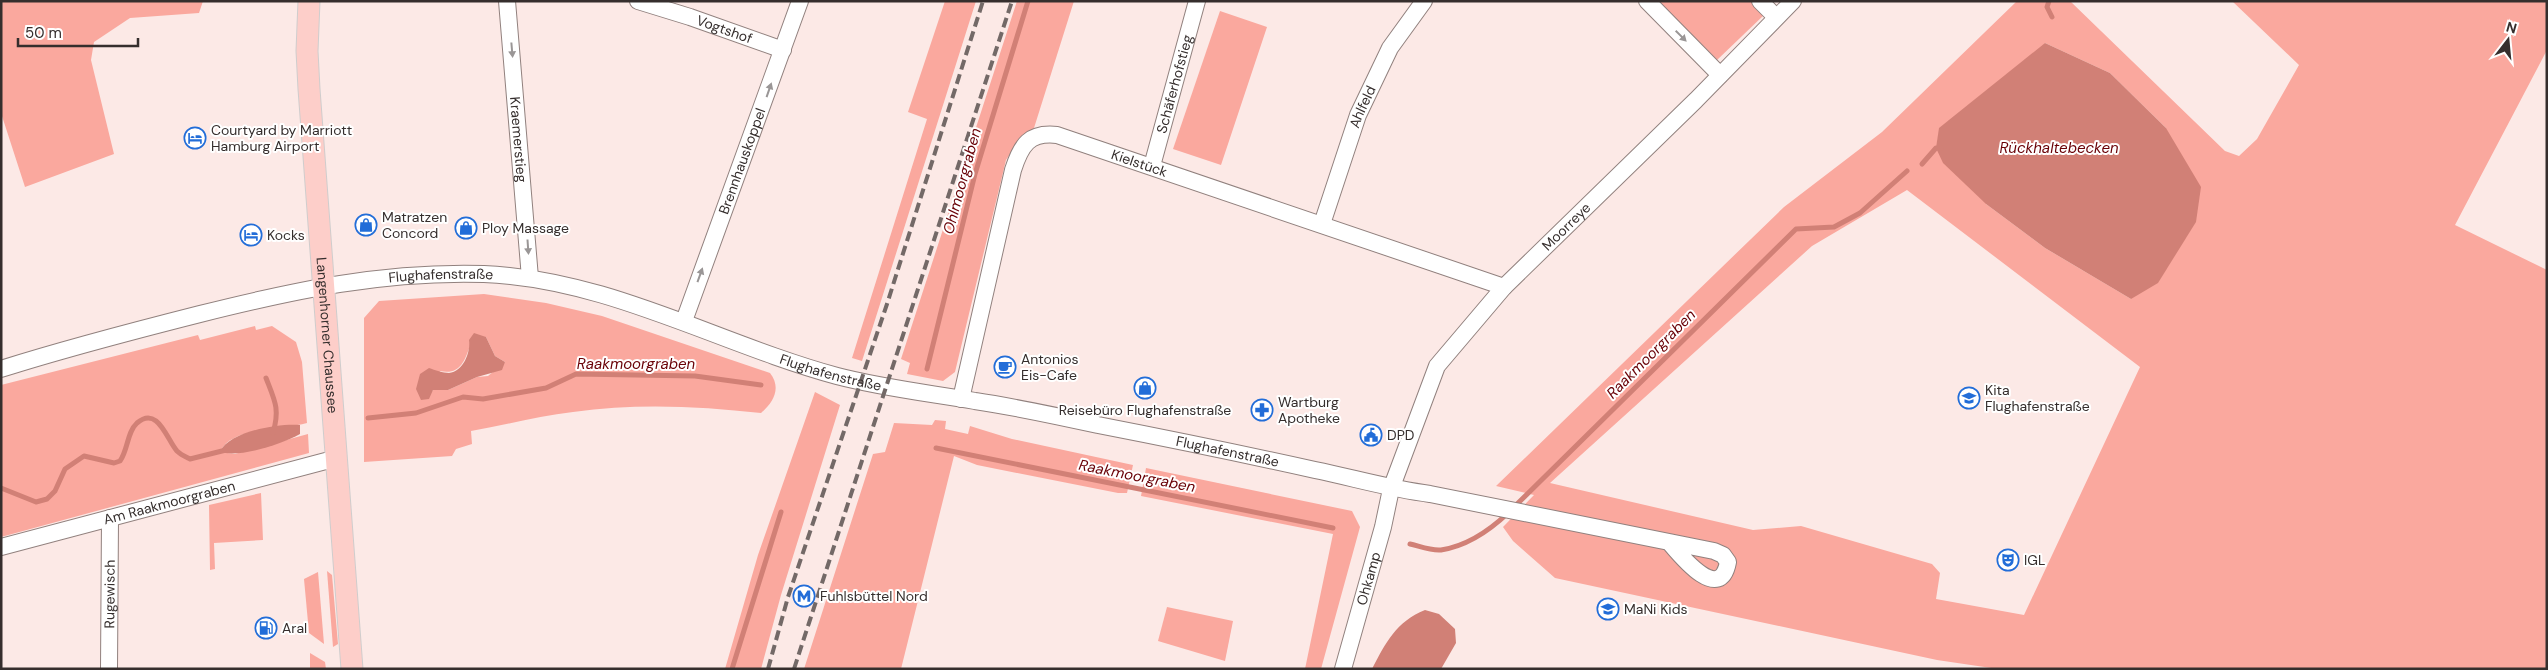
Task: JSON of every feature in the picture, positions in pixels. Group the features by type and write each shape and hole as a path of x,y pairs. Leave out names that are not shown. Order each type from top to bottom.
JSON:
{"main road":[{"name":"Langenhorner Chaussee","path":"309,1 307,51 309,89 352,669"}],"street":[{"name":"Kraemerstieg","path":"507,1 530,278"},
{"name":"Vogtshof","path":"638,1 690,16 782,50"},
{"name":"Brennhauskoppel","path":"684,321 800,1"},
{"name":"Schäferhofstieg","path":"1152,166 1197,1"},
{"name":"Ahlfeld","path":"1322,224 1358,115 1390,48 1424,1"},
{"path":"1647,1 1720,75"},
{"path":"1760,1 1776,17"},
{"name":"Moorreye","path":"1391,489 1437,366 1504,287 1793,1"},
{"name":"Kielstück","path":"961,399 1013,170 1024,145 1038,135 1057,135 1504,287"},
{"name":"Flughafenstraße","path":"1,369 138,329 325,285 372,278 441,274 482,274 530,278 616,299 684,321 797,364 838,376 901,390 1019,408 1318,470 1391,489 1498,507 1669,542"},
{"name":"Am Raakmoorgraben","path":"1,547 337,458"},
{"name":"Ohkamp","path":"1343,669 1383,528 1391,489"},
{"name":"Rugewisch","path":"109,669 110,518"}],"shaded area":[{"path":"1,1 203,1 199,13 130,18 94,42 91,60 114,154 25,187 1,113"},
{"path":"945,1 976,1 862,361 852,358 927,119 908,112"},
{"path":"1017,1 1074,1 1034,128 1018,142 1006,160 955,372 943,381 907,374 910,363 901,359"},
{"path":"1657,1 1753,1 1765,14 1716,61"},
{"path":"2017,1 2070,1 2225,151 2239,156 2257,139 2299,65 2232,1 2547,1 2547,50 2455,225 2547,270 2547,669 1998,669 1937,660 1555,578 1513,541 1503,527 1534,495 1496,486 1784,207 1882,132","holes":["2045,43 2110,73 2166,128 2131,299 2045,248 1986,204","1907,190 2140,367 2024,615 1936,599 1940,573 1932,564 1801,526 1753,530 1550,483 1812,246"]},
{"path":"1220,11 1267,27 1221,165 1173,149"},
{"path":"484,294 546,303 602,316 770,373 774,379 776,390 769,405 761,413 690,407 620,407 597,409 535,418 471,431 472,444 456,449 452,456 364,462 364,318 379,301","holes":["486,337 495,356 505,362 488,376 477,377 448,390 433,390 430,394 440,371 452,371 460,366 470,346"]},
{"path":"255,326 256,330 272,326 296,342 302,362 307,423 259,430 235,437 220,452 235,454 308,434 309,453 1,537 1,385 198,335 200,340"},
{"path":"815,392 840,405 781,595 761,669 725,669 758,555"},
{"path":"935,420 946,421 945,429 968,434 970,426 1012,439 1133,465 1127,493 1118,493 977,465 954,456 901,669 804,669 873,454 885,452 894,423 932,425"},
{"path":"1146,468 1352,511 1360,527 1321,669 1305,669 1333,534 1141,496"},
{"path":"261,493 263,540 214,543 215,569 210,570 209,505"},
{"path":"327,571 332,575 338,644 333,647"},
{"path":"318,572 324,644 309,633 304,579"},
{"path":"1167,607 1233,621 1225,661 1158,641"},
{"path":"310,653 325,662 326,669 310,669"}],"water":[{"name":"Rückhaltebecken","path":"2045,43 2110,73 2166,128 2201,187 2196,222 2158,283 2131,299 2045,248 1986,204 1943,163 1936,148 1939,128"},
{"path":"474,333 486,337 495,356 505,362 502,370 477,377 448,390 433,390 429,399 421,400 416,389 420,374 429,368 449,373 458,369 465,361 469,350 469,340"},
{"path":"280,425 300,425 300,434 272,446 249,452 220,452 233,439 244,434"},
{"path":"1425,610 1439,614 1455,629 1456,643 1441,669 1372,669 1387,642 1399,627 1406,620"}],"waterway":[{"name":"Ohlmoorgraben","path":"927,369 975,174 1028,1"},
{"name":"Raakmoorgraben","path":"2049,1 2047,7 2052,17"},
{"name":"Raakmoorgraben","path":"1922,164 1936,148 1941,148"},
{"name":"Raakmoorgraben","path":"1514,507 1796,229 1834,227 1860,213 1907,171"},
{"name":"Raakmoorgraben","path":"368,418 416,413 463,397 483,399 546,388 576,374 695,376 761,385"},
{"path":"266,378 276,405 273,433"},
{"name":"Raakmoorgraben","path":"1,488 36,502 47,499 55,491 65,469 84,456 114,463 120,461 134,427 144,419 151,418 156,421 177,451 190,459 226,450"},
{"name":"Raakmoorgraben","path":"936,448 1333,528"},
{"path":"732,669 781,512"},
{"name":"Raakmoorgraben","path":"1410,544 1433,550 1451,548 1477,537 1508,513"}],"railway":[{"path":"768,669 788,597 887,304 983,1"},
{"path":"794,669 1012,1"}],"place":[{"name":"Courtyard by Marriott Hamburg Airport","path":"195,138"},
{"name":"Matratzen Concord","path":"366,225"},
{"name":"Ploy Massage","path":"466,228"},
{"name":"Kocks","path":"251,235"},
{"name":"Antonios Eis-Cafe","path":"1005,367"},
{"name":"Reisebüro Flughafenstraße","path":"1145,388"},
{"name":"Kita Flughafenstraße","path":"1969,398"},
{"name":"Wartburg Apotheke","path":"1262,410"},
{"name":"DPD","path":"1371,435"},
{"name":"IGL","path":"2008,560"},
{"name":"Fuhlsbüttel Nord","path":"804,596"},
{"name":"MaNi Kids","path":"1608,609"},
{"name":"Aral","path":"266,628"}]}
